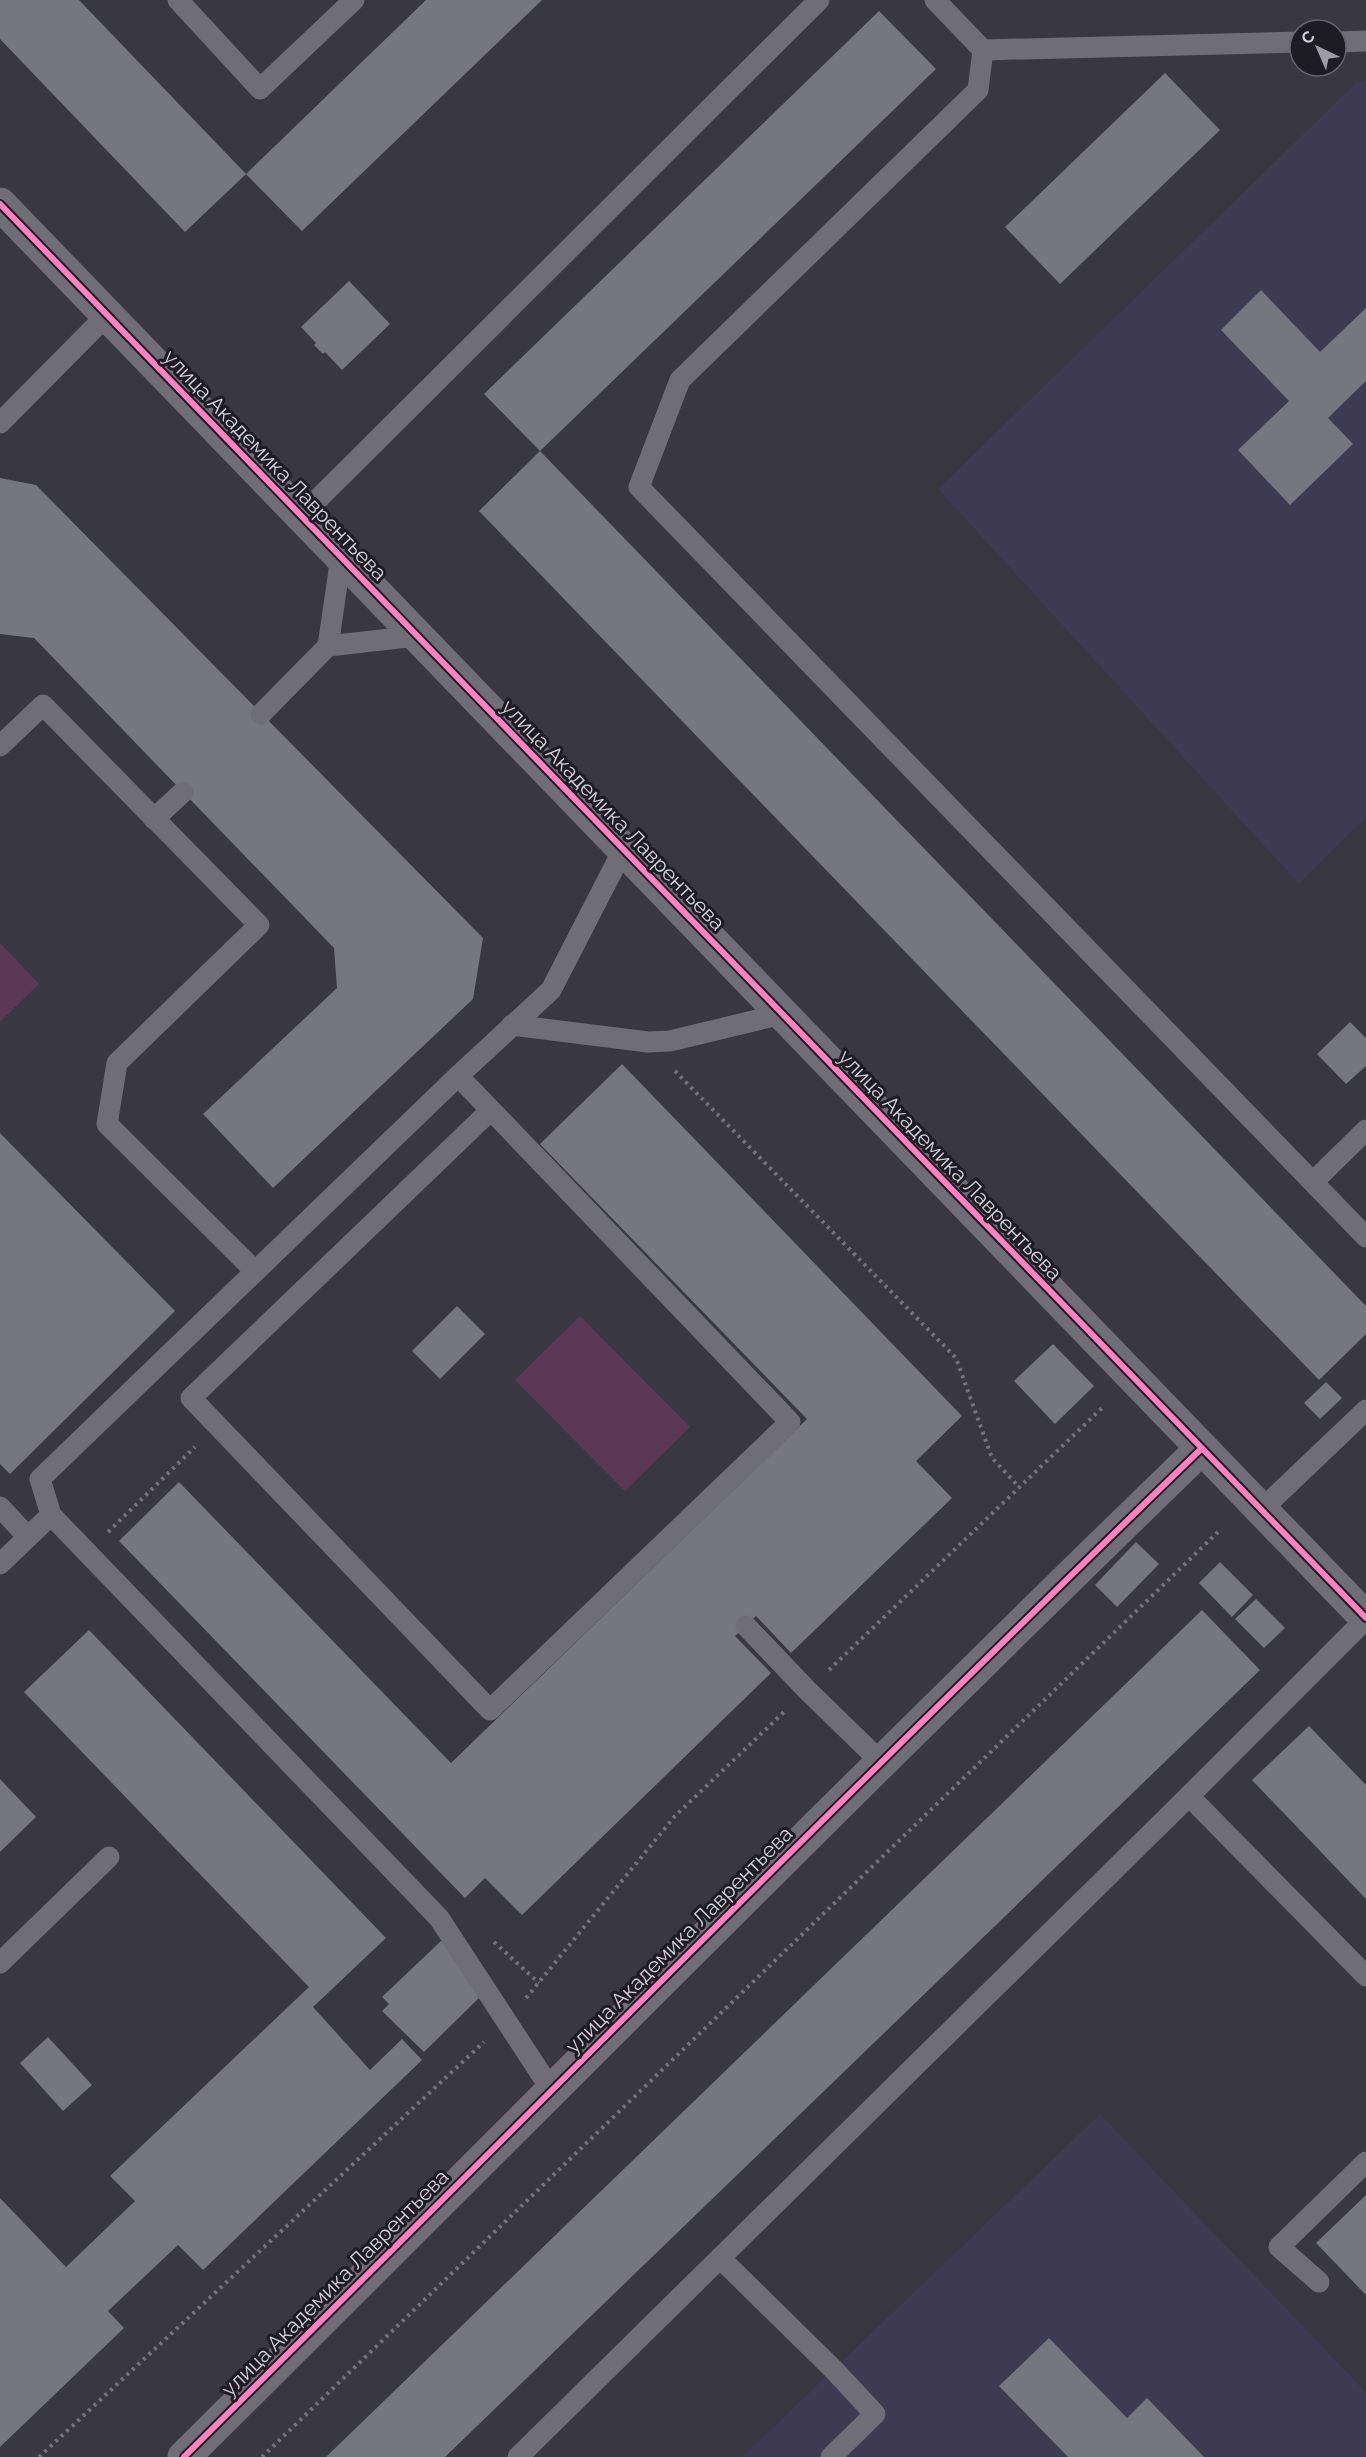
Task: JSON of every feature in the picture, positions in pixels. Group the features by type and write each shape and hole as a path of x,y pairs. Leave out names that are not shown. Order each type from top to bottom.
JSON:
{"street":[{"name":"улица Академика Лаврентьева","path":"0,204 1366,1619"},
{"name":"улица Академика Лаврентьева","path":"184,2457 880,1761 1201,1449"}],"lane":[{"path":"178,0 260,89 354,0"},
{"path":"301,516 819,0"},
{"path":"935,0 983,50 1288,42"},
{"path":"1348,42 1366,41"},
{"path":"983,50 978,90 680,380 639,487 1366,1237"},
{"path":"0,423 107,315"},
{"path":"261,714 328,646 341,557"},
{"path":"328,646 417,636"},
{"path":"0,746 43,705 259,925 117,1063 107,1124 255,1271"},
{"path":"154,819 183,792"},
{"path":"552,2091 439,1918 51,1515 40,1479 458,1076 551,990 623,850"},
{"path":"512,1026 648,1042 670,1041 782,1014"},
{"path":"458,1076 491,1110 790,1422 667,1548 490,1710 191,1398 491,1110"},
{"path":"1314,1181 1366,1131"},
{"path":"1261,1510 1366,1410"},
{"path":"0,1507 28,1537"},
{"path":"0,1564 51,1515"},
{"path":"518,2457 1366,1619"},
{"path":"746,1626 880,1761"},
{"path":"1189,1796 1366,1976"},
{"path":"0,1963 109,1857"},
{"path":"1319,2282 1279,2247 1366,2162"},
{"path":"720,2258 833,2369 875,2414 831,2457"}],"path":[{"path":"648,1042 956,1358 992,1458 1019,1487"},
{"path":"39,2457 506,2021 675,1816 1102,1408"},
{"path":"103,1537 217,1425"},
{"path":"262,2457 1218,1532"}],"shaded area":[{"path":"1366,81 1366,818 1299,884 938,489 1357,82"},
{"path":"0,943 39,984 0,1022"},
{"path":"580,1316 690,1427 625,1491 515,1380"},
{"path":"1100,2114 1366,2392 1366,2457 742,2457"}],"building":[{"path":"0,0 79,0 246,174 185,232 0,39"},
{"path":"426,0 542,0 302,231 246,174"},
{"path":"879,11 936,69 540,451 484,394"},
{"path":"1165,73 1220,130 1060,284 1005,227"},
{"path":"349,281 390,324 342,370 325,352 323,354 314,345 316,343 301,327"},
{"path":"1261,290 1320,352 1366,308 1366,381 1328,418 1353,444 1290,505 1238,450 1289,401 1221,330"},
{"path":"540,451 1366,1306 1366,1334 1319,1380 479,511"},
{"path":"0,478 36,485 483,938 473,999 273,1188 203,1114 337,988 334,948 34,638 0,634"},
{"path":"1350,1022 1366,1038 1366,1066 1346,1084 1317,1054"},
{"path":"622,1064 962,1416 916,1461 952,1498 791,1653 756,1616 735,1636 771,1673 522,1915 485,1878 465,1898 119,1541 179,1482 451,1763 807,1419 540,1144"},
{"path":"0,1133 175,1311 10,1474 0,1464"},
{"path":"457,1306 485,1334 440,1379 412,1351"},
{"path":"1053,1344 1094,1386 1055,1424 1014,1381"},
{"path":"1326,1382 1342,1398 1320,1419 1304,1403"},
{"path":"1136,1542 1159,1564 1117,1607 1095,1585"},
{"path":"1220,1562 1253,1595 1232,1617 1199,1583"},
{"path":"1256,1599 1285,1628 1264,1648 1235,1619"},
{"path":"1202,1610 1260,1670 445,2457 326,2457"},
{"path":"89,1630 386,1938 313,2007 370,2070 402,2039 422,2060 203,2270 178,2245 108,2311 124,2328 0,2447 0,2198 66,2267 135,2201 110,2176 309,1987 24,1692"},
{"path":"1309,1726 1366,1785 1366,1899 1252,1780"},
{"path":"0,1779 36,1817 0,1852"},
{"path":"441,1941 476,1978 483,1994 424,2052 382,2011 389,2004 382,1997"},
{"path":"48,2037 92,2085 63,2111 20,2063"},
{"path":"1366,2195 1366,2295 1316,2243"},
{"path":"1049,2338 1127,2418 1147,2398 1204,2457 1068,2457 999,2386"}],"cycle path":[{"path":"0,204 1366,1618"},
{"path":"184,2457 818,1825 1201,1449"}]}
